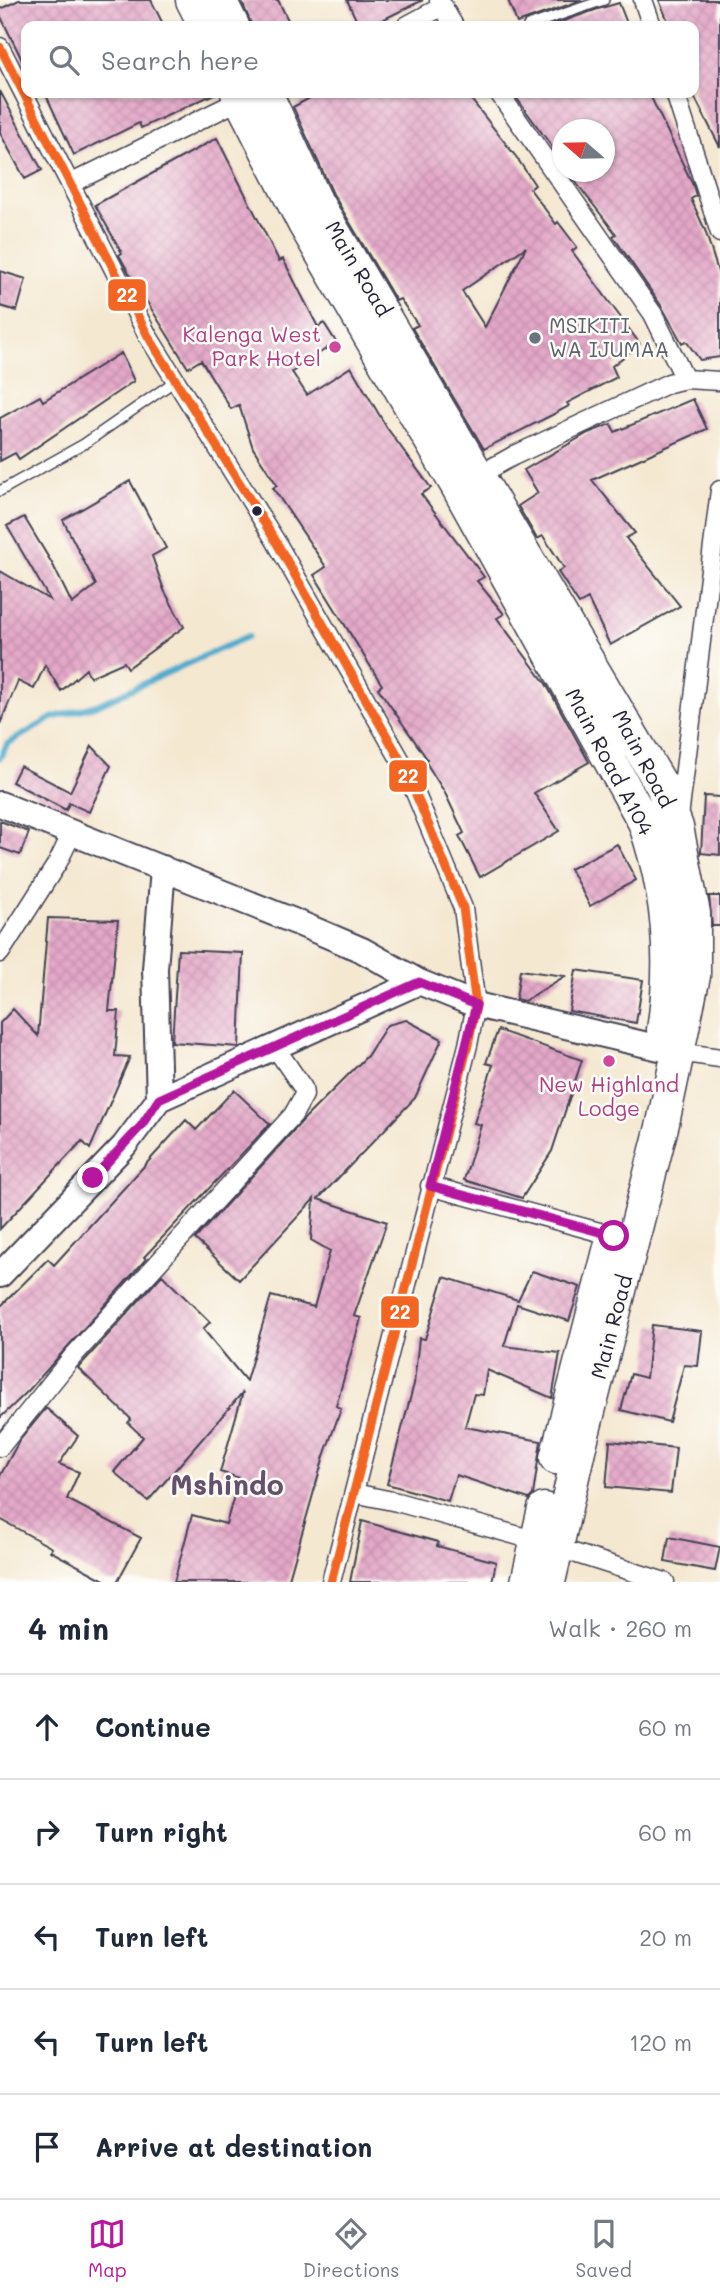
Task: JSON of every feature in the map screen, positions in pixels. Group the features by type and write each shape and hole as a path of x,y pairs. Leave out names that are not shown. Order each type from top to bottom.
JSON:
{"highway":[{"path":"192,0 202,21"},
{"path":"220,0 230,21"},
{"name":"Main Road","path":"260,98 317,202 662,786 663,830"},
{"name":"Main Road A104","path":"260,98 304,224 663,830 660,868 668,928 669,1050 571,1388 548,1545 527,1582"},
{"name":"Main Road","path":"550,1582 548,1545 579,1450 660,1136 669,1050"}],"street":[{"path":"643,0 650,21"},
{"path":"414,21 446,2 452,21"},
{"path":"0,47 21,88"},
{"path":"26,98 148,336 275,540 405,768 463,908 476,1005 331,1582"},
{"path":"70,184 255,98"},
{"path":"502,98 653,314 685,379"},
{"path":"678,98 720,233"},
{"path":"479,475 628,401 685,379 720,381"},
{"path":"663,830 720,490"},
{"path":"0,804 362,950 419,982 476,1005 669,1050 720,1058"},
{"path":"0,953 58,862 72,833"},
{"path":"159,1099 155,969 163,868"},
{"path":"0,1275 124,1146 159,1099 419,982"},
{"path":"0,1447 74,1355 293,1115 304,1095 303,1088 275,1047"},
{"path":"430,1186 614,1236"},
{"path":"354,1493 397,1502 548,1545 665,1582"}],"lane":[{"path":"543,21 604,0"},
{"path":"0,491 84,444 175,381"}],"building":[{"path":"19,0 151,0 162,21 21,21 21,58 0,15 0,9"},
{"path":"241,0 278,0 288,21 250,21"},
{"path":"347,0 423,0 380,21 357,21"},
{"path":"508,0 582,0 523,21 516,21"},
{"path":"659,0 720,0 720,147 695,98 699,98 699,21 668,21"},
{"path":"619,3 626,21 563,21"},
{"path":"0,91 42,170 25,179 0,133"},
{"path":"47,98 205,98 141,128 139,123 74,155"},
{"path":"310,98 470,98 517,158 535,185 530,189 577,247 572,251 640,344 612,366 617,377 567,403 569,406 484,449 412,328 418,325 400,299 396,301 333,194 293,107","holes":["526,247 485,327 462,291"]},
{"path":"517,98 651,98 693,185 696,196 691,199 705,230 720,278 720,357 700,360 686,341 682,343 662,307 613,236 616,234 576,182 615,182 615,119 552,119 552,147"},
{"path":"217,138 279,261 283,259 318,327 324,323 336,342 292,372 307,395 351,367 387,428 431,488 421,494 484,577 477,581 504,614 497,618 546,684 589,762 534,793 559,831 480,877 459,836 464,833 445,793 425,761 427,759 378,688 382,685 314,575 326,567 273,488 277,485 253,448 239,405 231,409 201,360 188,368 129,273 119,255 122,253 95,205"},
{"path":"0,271 26,279 17,311 0,306"},
{"path":"121,353 134,381 19,459 15,453 0,461 0,418 40,396 43,401"},
{"path":"693,399 707,429 592,480 635,533 626,538 680,606 610,645 588,599 579,604 558,572 564,568 543,536 537,539 518,506 538,493 524,470 588,433 611,424 615,432"},
{"path":"130,481 166,548 152,556 164,590 184,627 128,668 124,662 90,677 86,669 61,691 45,665 34,689 18,681 0,724 0,571 50,600 7,526 24,517 53,565 72,604 96,585 63,520"},
{"path":"92,746 111,766 89,812 69,803 66,810 12,782 20,766 70,792"},
{"path":"704,796 720,797 720,855 701,853"},
{"path":"0,821 29,832 20,855 0,848"},
{"path":"617,844 636,880 590,906 570,869"},
{"path":"709,896 720,896 720,926 712,926"},
{"path":"48,918 118,920 109,1011 119,1011 115,1056 130,1057 90,1149 82,1141 0,1229 0,1023 13,1009 38,1036"},
{"path":"178,950 243,953 239,1047 172,1042"},
{"path":"520,970 565,976 524,1001 516,999"},
{"path":"576,970 643,980 636,1023 569,1011"},
{"path":"406,1020 442,1039 415,1098 318,1199 387,1222 354,1316 361,1318 336,1406 341,1409 324,1456 288,1582 174,1582 192,1515 226,1524 239,1478 220,1472 243,1392 148,1501 114,1472 143,1437 128,1423 131,1419 78,1368 162,1275 210,1322 203,1329 246,1381 271,1296 314,1307 330,1251 311,1240 314,1199 239,1280 195,1239 305,1118 367,1056 387,1025"},
{"path":"498,1030 582,1060 552,1151 522,1198 464,1180 481,1125 474,1123 493,1065 486,1063"},
{"path":"234,1090 270,1124 144,1257 146,1259 28,1391 0,1418 0,1307 48,1259 54,1265 186,1120 196,1130"},
{"path":"532,1271 580,1287 569,1321 517,1304 504,1346 560,1353 552,1398 487,1370 483,1395 474,1394 465,1427 541,1441 533,1495 529,1499 456,1475 448,1501 387,1484 414,1384 419,1338 425,1339 444,1277 518,1300"},
{"path":"652,1325 702,1331 698,1366 684,1365 669,1422 621,1410 631,1374 646,1378"},
{"path":"46,1408 78,1436 59,1464 79,1472 67,1499 141,1538 117,1582 108,1582 50,1551 52,1548 0,1519 0,1476 19,1441"},
{"path":"610,1441 676,1448 671,1493 606,1487"},
{"path":"362,1521 438,1542 437,1546 496,1562 492,1582 350,1582"},
{"path":"669,1537 720,1547 715,1571 665,1562"}],"waterway":[{"path":"0,758 7,744 52,718 97,705 248,636"}],"transit line":[{"name":"22","path":"0,47 21,88"},
{"name":"22","path":"26,98 148,336 275,540 405,768 463,908 476,1005 331,1582"}],"place":[{"name":"MSIKITI WA IJUMAA","path":"535,338"},
{"name":"Kalenga West Park Hotel","path":"335,347"},
{"name":"New Highland Lodge","path":"609,1061"}],"district":[{"name":"Mshindo","path":"227,1485"}],"route":[{"path":"93,1178 141,1126 159,1099 419,982 476,1005 430,1186 614,1236"}]}
